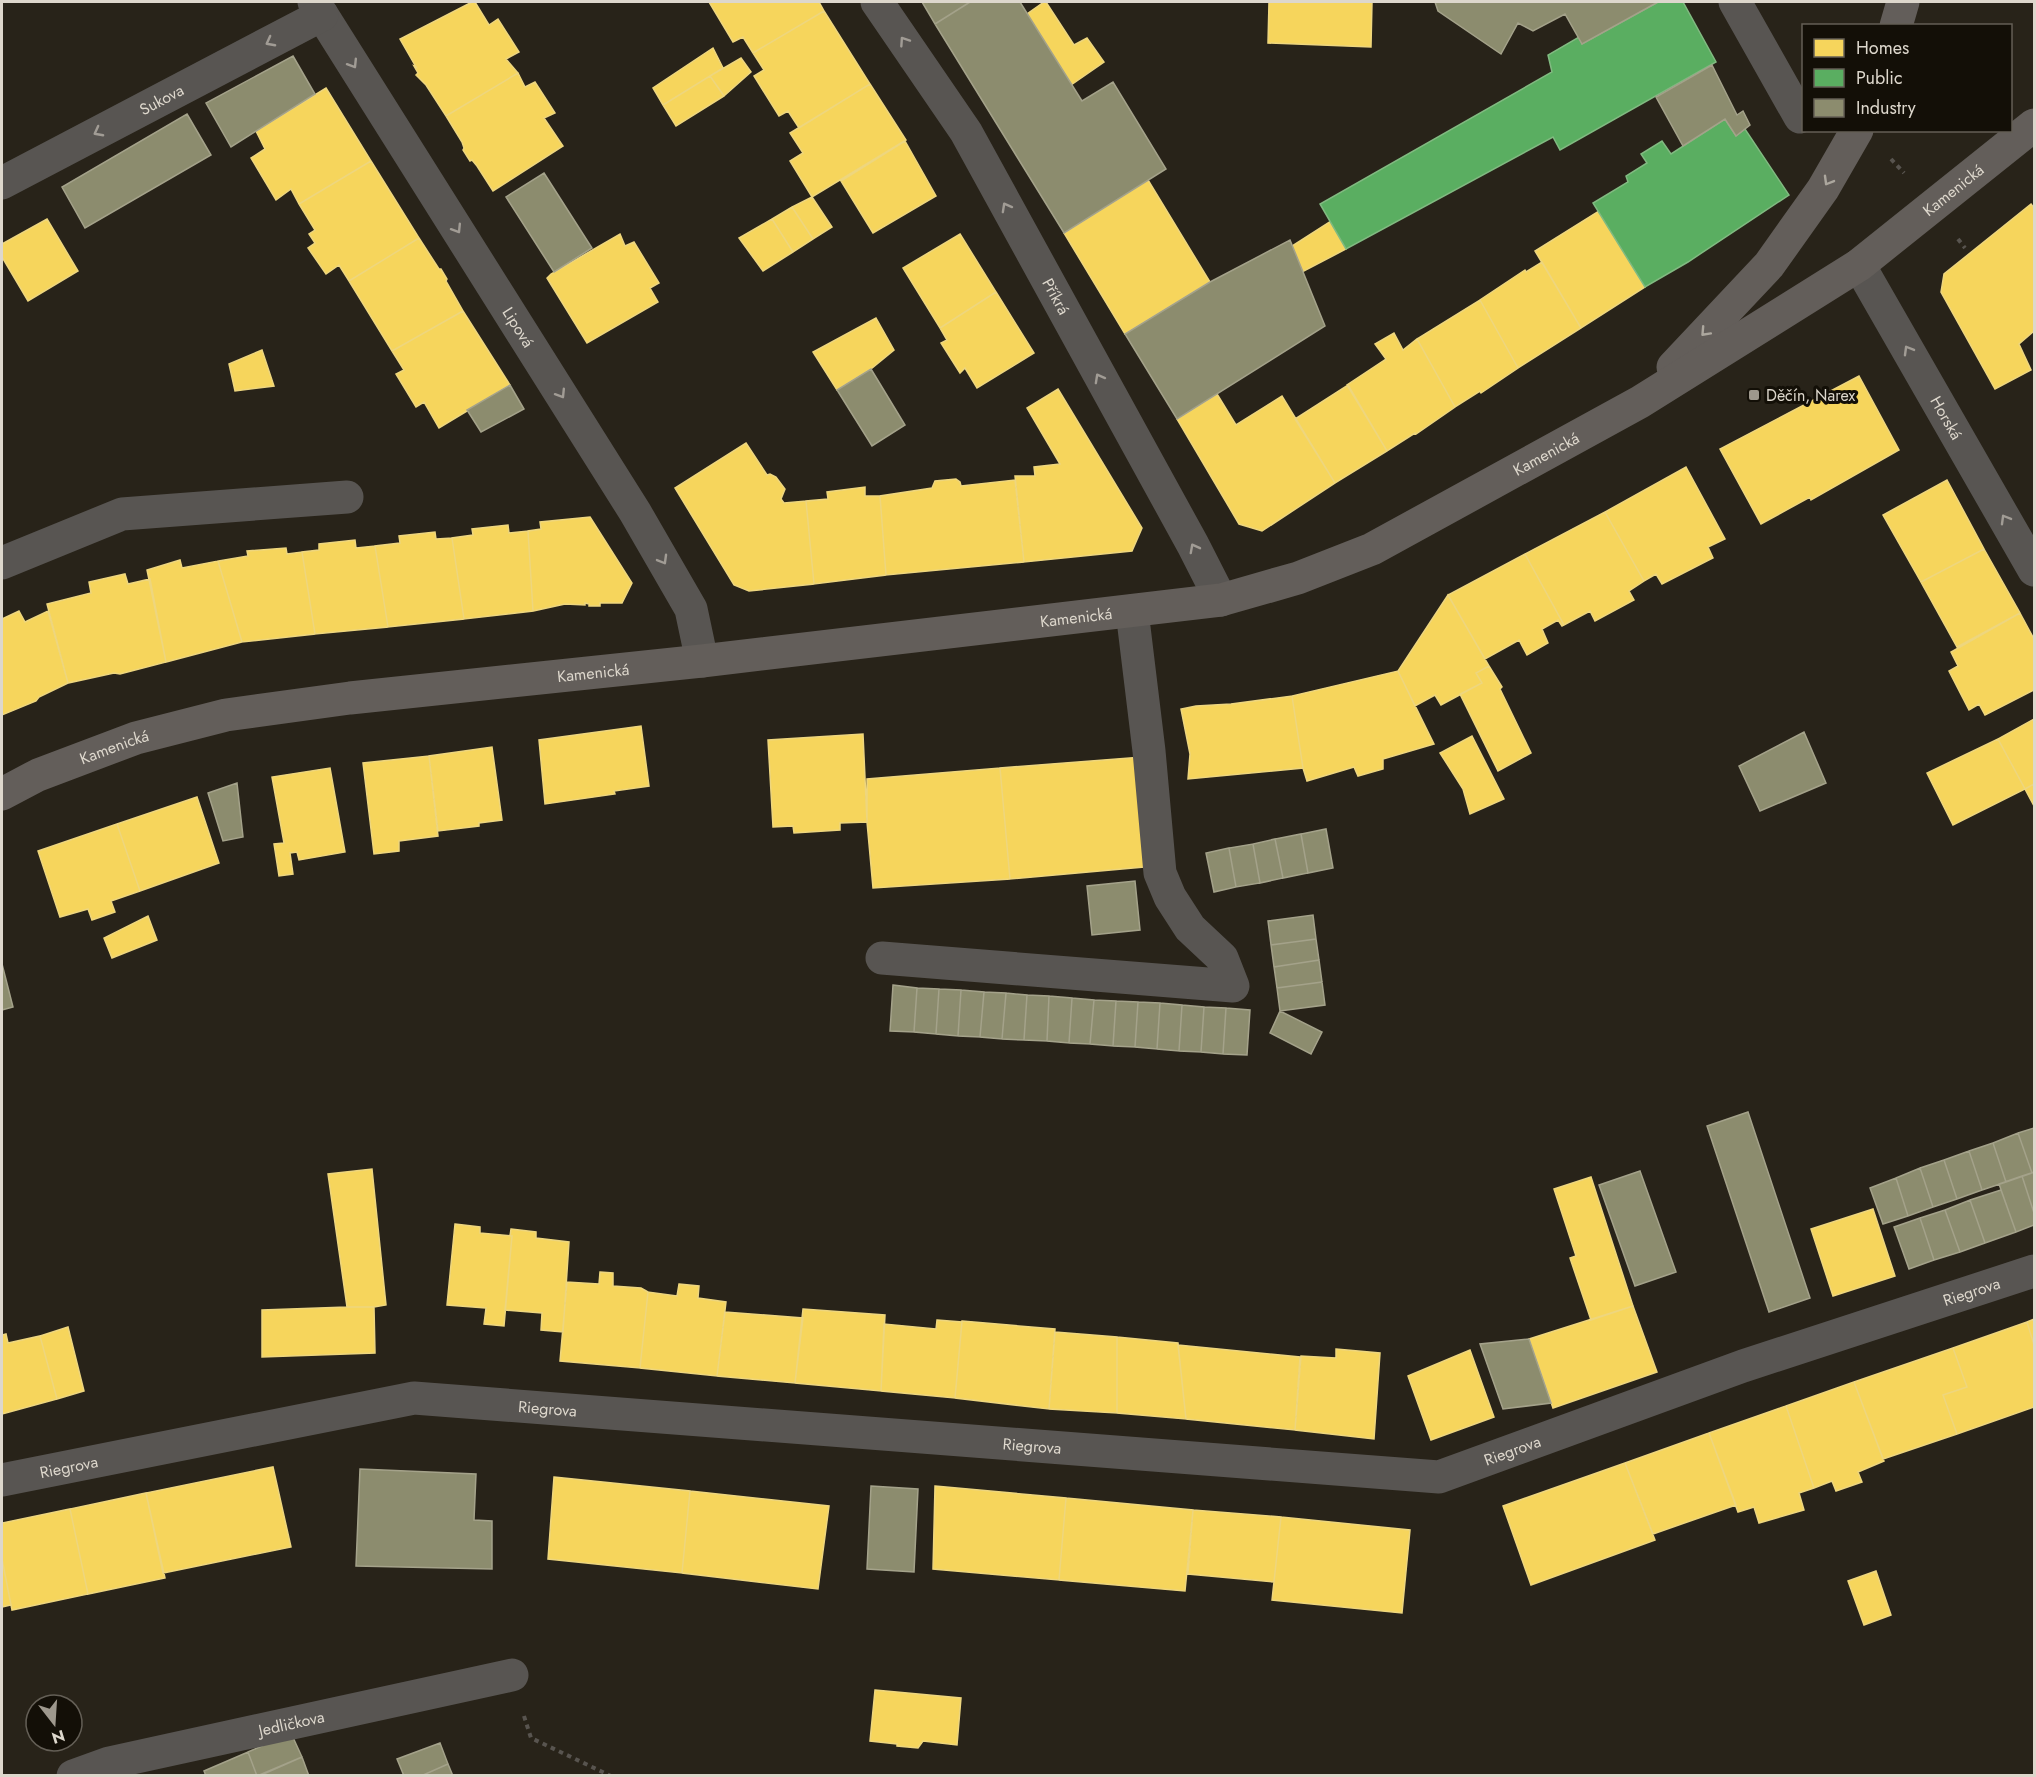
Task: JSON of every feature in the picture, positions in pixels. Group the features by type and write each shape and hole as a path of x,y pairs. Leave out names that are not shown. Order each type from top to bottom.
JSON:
{"main road":[{"path":"1897,24 1903,2"},
{"name":"Kamenická","path":"2,794 38,775 136,738 226,715 362,697 702,661 1221,600 1298,578 1372,549 1640,402 1859,265 2034,125"},
{"path":"1640,402 1769,265 1823,189 1856,132"}],"street":[{"name":"Příkrá","path":"878,2 966,132 1221,600"},
{"path":"1735,2 1800,117"},
{"name":"Sukova","path":"2,183 318,8"},
{"name":"Lipová","path":"318,8 635,512 691,609 702,661"},
{"name":"Horská","path":"1859,265 2034,570"},
{"path":"2,563 122,514 347,497"},
{"path":"882,958 1233,986 1222,958 1190,928 1170,897 1160,873 1132,611"},
{"name":"Riegrova","path":"2,1480 414,1398 1439,1477 1743,1366 2034,1271"},
{"name":"Jedličkova","path":"73,1776 108,1764 512,1676"}],"path":[{"path":"512,1676 531,1738 611,1776"}],"building: Homes":[{"path":"475,2 489,25 498,19 519,52 506,59 518,73 446,116 426,85 416,75 418,73 414,66 416,67 400,39"},
{"path":"709,2 819,2 824,11 753,53 743,37 733,42"},
{"path":"1044,2 1074,45 1087,38 1104,62 1071,85 1027,14"},
{"path":"1269,2 1372,2 1371,47 1268,43"},
{"path":"824,11 870,84 799,128 788,111 779,116 754,76 764,70 753,53"},
{"path":"713,48 723,68 663,105 653,88"},
{"path":"741,58 751,72 724,96 710,76"},
{"path":"518,73 525,87 535,82 555,113 544,118 563,146 493,191 477,166 472,160 470,161 463,150 462,142 446,116"},
{"path":"710,76 724,96 676,126 663,105"},
{"path":"870,84 906,140 812,197 790,161 803,153 790,133"},
{"path":"326,88 371,161 299,204 291,189 276,200 251,158 265,149 256,131"},
{"path":"905,141 936,196 873,233 841,181"},
{"path":"371,161 419,238 349,281 339,265 326,274 308,248 315,243 309,234 315,230 299,204"},
{"path":"1148,180 1210,282 1125,334 1064,233"},
{"path":"812,197 832,227 813,239 792,207"},
{"path":"2031,204 2034,208 2034,331 2019,344 2031,370 1995,389 1941,292 1944,274"},
{"path":"792,207 813,239 793,252 772,219"},
{"path":"1599,211 1645,287 1581,328 1535,251"},
{"path":"47,219 78,271 28,301 2,257 2,244"},
{"path":"772,219 793,252 763,271 739,238"},
{"path":"1331,221 1346,249 1302,272 1292,246"},
{"path":"620,234 625,246 634,242 659,283 650,288 658,302 587,343 547,278"},
{"path":"960,234 996,292 940,328 903,268"},
{"path":"419,238 441,269 463,311 392,351 349,281"},
{"path":"1542,262 1581,328 1518,368 1480,300 1525,270 1526,272"},
{"path":"996,292 1034,353 977,388 965,368 960,373 941,343 947,340 940,328"},
{"path":"1480,300 1518,368 1455,407 1417,339"},
{"path":"463,311 510,385 439,428 424,402 416,407 396,374 404,370 392,351"},
{"path":"876,318 894,350 871,369 837,390 813,352"},
{"path":"1394,333 1403,350 1417,339 1455,407 1387,451 1347,385 1386,359 1375,344"},
{"path":"262,350 274,386 235,391 229,364"},
{"path":"1859,376 1899,450 1811,500 1810,497 1761,524 1720,449"},
{"path":"1348,385 1387,451 1335,483 1295,419"},
{"path":"1058,389 1142,528 1132,551 1024,562 1015,476 1035,476 1034,467 1060,464 1027,408"},
{"path":"1217,394 1236,425 1282,396 1335,483 1262,531 1239,524 1177,419"},
{"path":"746,443 767,475 776,477 785,489 781,499 784,503 806,501 814,584 749,591 734,585 675,488"},
{"path":"1686,467 1725,539 1708,547 1713,558 1662,584 1656,574 1644,581 1605,512"},
{"path":"956,479 961,486 1015,480 1024,562 886,575 880,496 932,488 935,481"},
{"path":"1947,480 1984,549 1921,582 1883,515"},
{"path":"865,487 865,496 880,496 886,575 814,584 806,501 828,499 827,492"},
{"path":"1605,512 1644,581 1629,591 1634,600 1595,621 1590,611 1564,625 1525,554"},
{"path":"590,517 632,583 622,603 600,603 600,606 589,606 585,603 585,605 565,604 533,611 528,531 541,529 540,522"},
{"path":"508,525 509,533 528,531 533,611 464,619 452,538 473,535 472,529"},
{"path":"435,532 436,539 452,538 464,619 388,627 375,546 400,543 399,536"},
{"path":"355,540 356,548 375,546 388,627 315,634 302,552 319,550 319,544"},
{"path":"286,548 287,554 302,552 315,634 242,642 218,561 248,556 247,551"},
{"path":"1984,549 2020,613 1957,647 1921,582"},
{"path":"1525,554 1564,625 1562,626 1558,620 1542,629 1548,643 1527,655 1519,640 1485,659 1448,595"},
{"path":"180,560 182,568 218,561 242,642 166,662 147,570"},
{"path":"125,574 128,584 150,579 166,662 120,674 114,673 68,683 47,604 91,593 89,582"},
{"path":"1448,595 1489,666 1476,673 1482,683 1441,705 1435,695 1415,706 1398,671"},
{"path":"19,611 25,622 48,611 68,683 39,697 36,701 2,715 2,619"},
{"path":"2020,613 2034,639 2034,690 1985,715 1979,704 1969,710 1949,671 1958,666 1951,652"},
{"path":"1489,666 1502,687 1500,689 1531,753 1498,771 1460,694 1482,683 1476,673"},
{"path":"1398,671 1434,744 1383,759 1383,769 1358,776 1354,767 1307,781 1292,696"},
{"path":"1292,696 1303,768 1188,779 1190,754 1181,709"},
{"path":"2034,719 2034,784 2025,789 1998,739"},
{"path":"641,726 649,786 614,791 615,794 545,804 539,740"},
{"path":"863,734 867,822 840,823 840,830 794,833 793,826 773,827 768,740"},
{"path":"1472,736 1504,799 1470,814 1463,789 1440,753"},
{"path":"1998,739 2025,789 1953,825 1927,773"},
{"path":"492,747 502,820 479,823 479,826 438,831 429,756"},
{"path":"429,756 438,836 399,841 399,851 374,854 363,763"},
{"path":"1142,757 1144,867 1010,879 1000,768"},
{"path":"330,768 345,852 299,860 297,852 290,853 293,874 279,876 274,844 284,843 272,777"},
{"path":"1000,768 1010,879 873,888 867,822 867,779"},
{"path":"2034,784 2034,806 2025,789"},
{"path":"197,797 219,863 140,891 117,824"},
{"path":"117,824 140,891 111,901 115,912 92,920 88,909 60,917 38,851"},
{"path":"148,916 157,940 112,958 104,938"},
{"path":"372,1169 386,1305 347,1307 328,1174"},
{"path":"1591,1177 1633,1306 1591,1320 1570,1258 1576,1256 1554,1189"},
{"path":"1873,1209 1895,1276 1833,1296 1811,1229"},
{"path":"455,1224 480,1227 480,1233 512,1236 504,1326 484,1324 486,1308 447,1305"},
{"path":"511,1229 536,1232 536,1238 569,1242 563,1332 541,1330 542,1313 505,1310"},
{"path":"600,1272 613,1273 613,1286 641,1288 648,1292 640,1368 560,1361 567,1282 599,1284"},
{"path":"679,1284 699,1286 698,1298 726,1302 717,1376 640,1368 648,1292 677,1296"},
{"path":"1633,1306 1657,1372 1553,1408 1529,1339"},
{"path":"374,1307 375,1353 262,1357 262,1310"},
{"path":"803,1309 885,1315 881,1391 795,1383"},
{"path":"725,1312 803,1318 795,1383 717,1376"},
{"path":"2034,1319 2034,1345 2027,1322"},
{"path":"937,1320 962,1322 955,1398 881,1391 884,1324 936,1329"},
{"path":"962,1321 1055,1329 1049,1409 955,1398"},
{"path":"2027,1322 2034,1345 2034,1407 1957,1434 1943,1395 1967,1387 1953,1348"},
{"path":"68,1327 84,1391 57,1399 40,1336"},
{"path":"1055,1332 1117,1337 1117,1413 1049,1409"},
{"path":"6,1334 8,1343 40,1336 57,1399 2,1414 2,1335"},
{"path":"1117,1337 1178,1343 1186,1419 1117,1413"},
{"path":"1178,1345 1300,1357 1295,1430 1186,1419"},
{"path":"1953,1348 1967,1387 1943,1395 1957,1434 1883,1459 1854,1382"},
{"path":"1336,1349 1380,1353 1374,1439 1295,1430 1301,1356 1336,1358"},
{"path":"1470,1350 1494,1417 1431,1440 1408,1376"},
{"path":"1854,1382 1884,1461 1858,1472 1862,1482 1836,1491 1832,1481 1814,1488 1786,1406"},
{"path":"1786,1406 1814,1488 1799,1493 1804,1510 1759,1523 1754,1507 1738,1512 1709,1433"},
{"path":"1709,1433 1736,1505 1653,1534 1625,1463"},
{"path":"1625,1463 1655,1540 1531,1585 1503,1506"},
{"path":"273,1467 291,1547 163,1573 146,1493"},
{"path":"554,1477 690,1491 682,1573 548,1559"},
{"path":"935,1486 1066,1498 1059,1580 933,1569"},
{"path":"690,1491 829,1506 818,1589 682,1573"},
{"path":"146,1493 165,1578 88,1594 70,1509"},
{"path":"1066,1498 1193,1510 1185,1591 1059,1580"},
{"path":"70,1509 88,1594 12,1610 2,1559 2,1523"},
{"path":"1193,1510 1281,1517 1274,1582 1188,1574"},
{"path":"1281,1517 1410,1530 1402,1613 1272,1600"},
{"path":"2,1559 11,1605 2,1607"},
{"path":"1876,1571 1891,1615 1864,1625 1848,1581"},
{"path":"875,1690 961,1698 957,1745 923,1741 918,1748 870,1741"}],"building: Public":[{"path":"1658,2 1683,2 1716,62 1560,150 1553,137 1346,249 1320,204 1552,72 1548,55 1579,37 1582,44"},
{"path":"1725,119 1736,136 1745,129 1789,195 1688,262 1645,287 1593,203 1628,182 1626,176 1647,163 1641,154 1662,141 1671,154"}],"building: Industry":[{"path":"922,2 970,2 935,24"},
{"path":"970,2 1020,2 1082,101 1113,82 1166,169 1064,233 935,24"},
{"path":"1435,2 1658,2 1582,44 1565,14 1533,31 1518,23 1501,54 1438,11"},
{"path":"293,56 315,94 231,147 206,103"},
{"path":"1712,65 1737,115 1743,111 1750,125 1736,136 1725,119 1683,146 1656,97"},
{"path":"187,114 211,155 85,228 62,187"},
{"path":"544,173 592,248 554,272 506,197"},
{"path":"1290,240 1325,326 1177,419 1125,334 1210,282"},
{"path":"871,369 905,425 872,446 837,390"},
{"path":"510,385 524,409 481,432 467,410"},
{"path":"1804,732 1826,783 1760,811 1739,766"},
{"path":"237,783 243,837 223,841 208,793"},
{"path":"1326,829 1333,868 1308,873 1301,834"},
{"path":"1301,834 1308,873 1283,878 1275,839"},
{"path":"1275,839 1283,878 1260,883 1253,844"},
{"path":"1253,844 1260,883 1236,887 1229,848"},
{"path":"1229,848 1236,887 1214,892 1206,853"},
{"path":"1135,881 1140,930 1092,935 1087,886"},
{"path":"1313,915 1316,939 1271,945 1268,921"},
{"path":"1316,939 1319,960 1274,967 1271,945"},
{"path":"1319,960 1322,982 1277,988 1274,967"},
{"path":"2,964 13,1007 2,1010"},
{"path":"1322,982 1325,1005 1280,1011 1277,988"},
{"path":"893,985 917,988 914,1032 890,1031"},
{"path":"917,988 939,989 936,1034 914,1032"},
{"path":"939,989 961,990 958,1036 936,1034"},
{"path":"961,990 984,992 980,1037 958,1036"},
{"path":"984,992 1006,993 1002,1039 980,1037"},
{"path":"1006,993 1027,995 1024,1040 1002,1039"},
{"path":"1027,995 1049,996 1047,1041 1024,1040"},
{"path":"1049,996 1072,998 1069,1043 1047,1041"},
{"path":"1072,998 1094,1000 1090,1044 1069,1043"},
{"path":"1094,1000 1116,1001 1113,1046 1090,1044"},
{"path":"1116,1001 1138,1002 1135,1047 1113,1046"},
{"path":"1138,1002 1160,1003 1157,1049 1135,1047"},
{"path":"1160,1003 1182,1005 1179,1051 1157,1049"},
{"path":"1182,1005 1204,1007 1201,1052 1179,1051"},
{"path":"1204,1007 1226,1008 1223,1054 1201,1052"},
{"path":"1226,1008 1250,1010 1247,1055 1223,1054"},
{"path":"1280,1011 1322,1032 1311,1054 1270,1033"},
{"path":"1748,1112 1810,1298 1769,1312 1707,1126"},
{"path":"2034,1128 2034,1172 2032,1173 2018,1133"},
{"path":"2018,1133 2032,1173 2006,1182 1993,1143"},
{"path":"1993,1143 2006,1182 1982,1190 1969,1151"},
{"path":"1969,1151 1982,1190 1957,1199 1944,1160"},
{"path":"1944,1160 1957,1199 1933,1207 1920,1168"},
{"path":"1920,1168 1933,1207 1908,1216 1896,1178"},
{"path":"1640,1171 1676,1272 1635,1286 1599,1185"},
{"path":"2034,1172 2034,1213 2022,1176"},
{"path":"2022,1176 2034,1213 2034,1225 2016,1232 1999,1184"},
{"path":"1896,1178 1908,1216 1883,1224 1870,1188"},
{"path":"2001,1190 2016,1232 1985,1243 1970,1200"},
{"path":"1970,1200 1985,1243 1960,1252 1945,1210"},
{"path":"1945,1210 1960,1252 1934,1260 1920,1218"},
{"path":"1920,1218 1934,1260 1909,1269 1894,1227"},
{"path":"1529,1339 1551,1403 1503,1409 1480,1344"},
{"path":"360,1469 476,1474 474,1520 492,1521 492,1569 356,1566"},
{"path":"871,1486 918,1489 914,1572 867,1569"},
{"path":"291,1733 302,1757 257,1776 248,1752"},
{"path":"440,1743 448,1764 421,1776 404,1776 397,1759"},
{"path":"248,1752 257,1776 206,1776 204,1771"},
{"path":"302,1757 309,1776 259,1776"},
{"path":"448,1764 453,1776 421,1776"}],"place":[{"name":"Děčín, Narex","path":"1754,395"}]}
